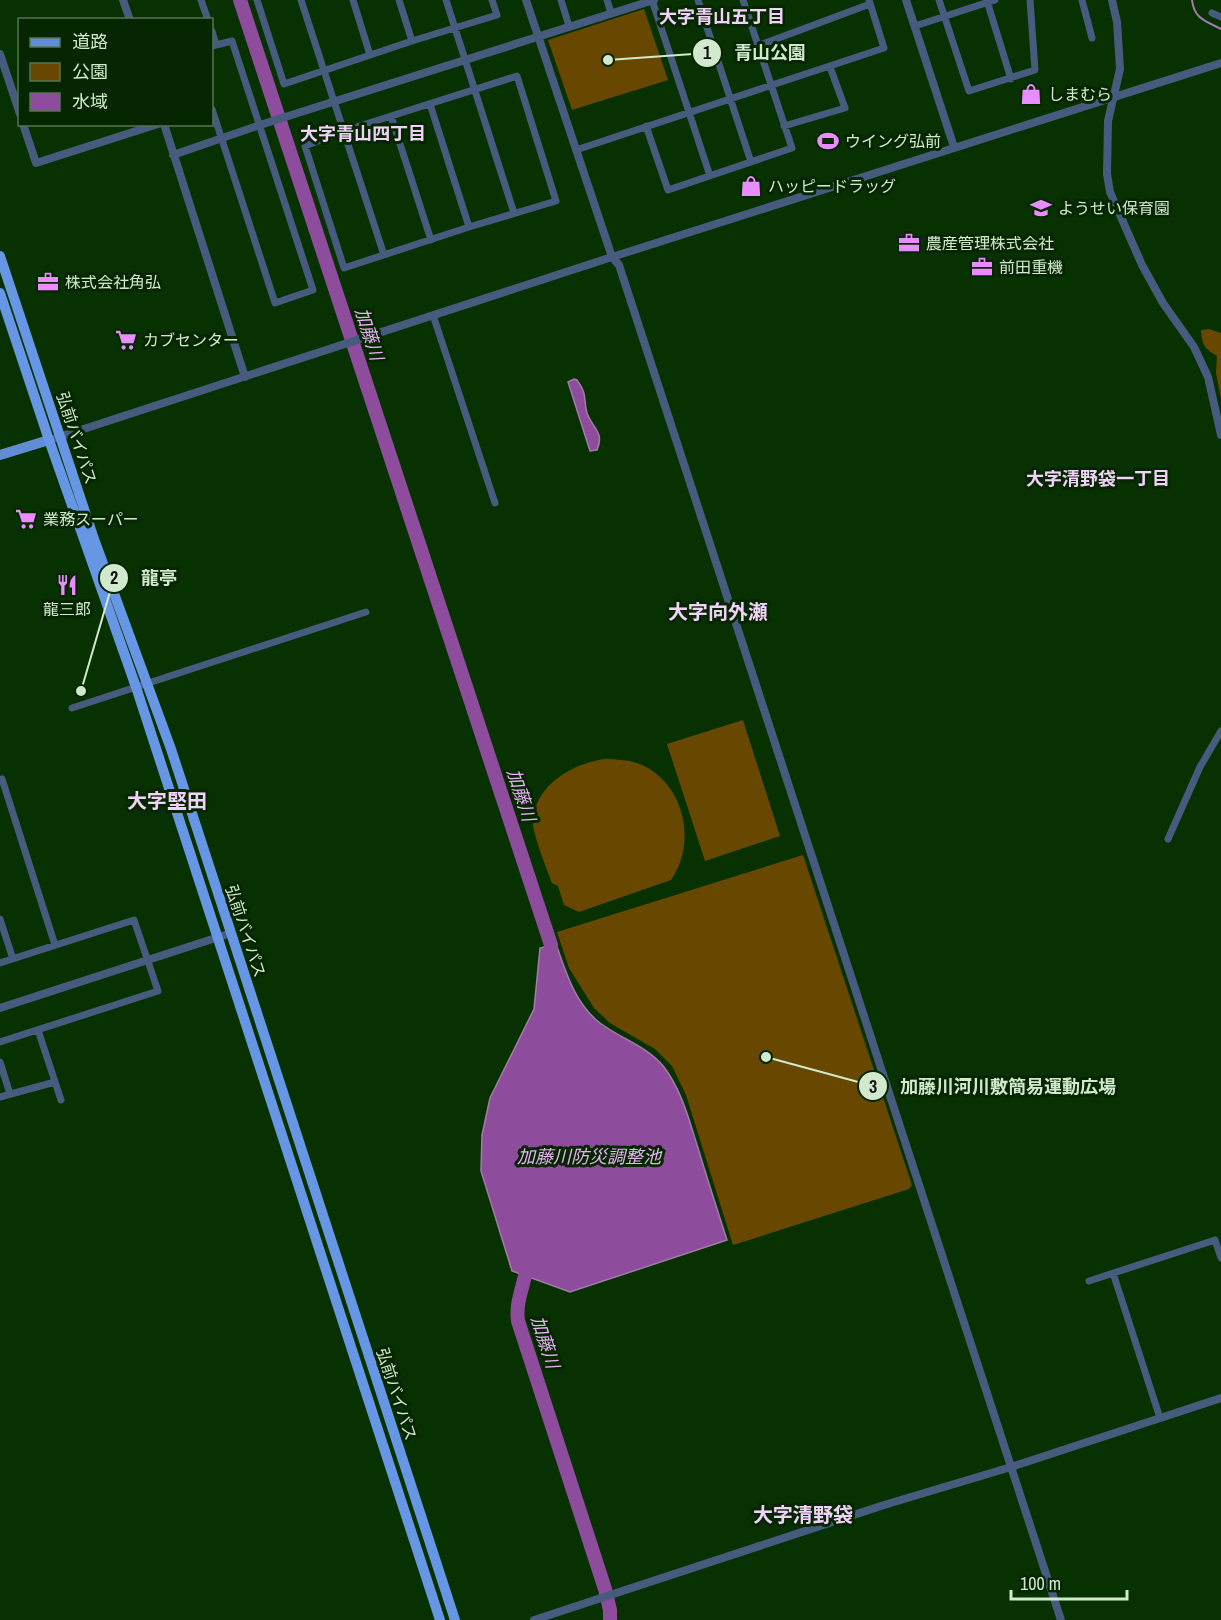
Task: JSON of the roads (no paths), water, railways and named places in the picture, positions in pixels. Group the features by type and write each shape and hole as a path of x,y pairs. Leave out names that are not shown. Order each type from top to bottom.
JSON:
{"highway":[{"name":"弘前バイパス","path":"0,256 94,539 148,683 455,1620"},
{"name":"弘前バイパス","path":"0,293 136,687 440,1620"}],"main road":[{"path":"0,456 49,440"}],"street":[{"path":"201,0 207,18"},
{"path":"257,0 284,84 497,15 492,0"},
{"path":"301,0 384,255"},
{"path":"353,0 370,55"},
{"path":"399,0 412,41"},
{"path":"446,0 514,213"},
{"path":"526,0 612,257 619,266 1061,1620"},
{"path":"561,0 569,26"},
{"path":"607,0 611,13"},
{"path":"173,155 260,125 653,0 710,176"},
{"path":"698,0 751,162"},
{"path":"646,126 668,190 792,148 743,0"},
{"path":"906,0 954,147"},
{"path":"939,0 969,91 1035,70 1030,0"},
{"path":"1082,0 1092,38"},
{"path":"1112,0 1120,46 1120,69 1108,121 1107,174 1110,192 1142,265 1163,303 1194,347 1208,377 1221,435"},
{"path":"126,1 129,18"},
{"path":"915,26 990,1 1011,79"},
{"path":"576,150 884,48 870,2 757,46"},
{"path":"1212,13 1221,17"},
{"path":"213,112 274,303 313,290 232,41 214,46"},
{"path":"0,54 18,108"},
{"path":"49,440 612,257 1221,63"},
{"path":"784,126 845,108 830,67"},
{"path":"517,76 556,201 344,268 305,146 344,130 430,104 517,76"},
{"path":"430,104 469,227"},
{"path":"391,116 431,240"},
{"path":"24,126 36,164 152,126"},
{"path":"165,126 245,377"},
{"path":"433,315 495,503"},
{"path":"72,708 366,612"},
{"path":"1168,839 1200,767 1221,731"},
{"path":"0,780 2,779 55,945"},
{"path":"0,919 13,959"},
{"path":"0,963 134,920 158,991 0,1042"},
{"path":"0,1008 231,933"},
{"path":"38,1030 61,1101"},
{"path":"0,1063 10,1094"},
{"path":"0,1097 55,1082"},
{"path":"1089,1281 1215,1240 1221,1258"},
{"path":"1113,1273 1160,1418"},
{"path":"534,1620 1221,1398"}],"water":[{"path":"574,379 583,390 587,413 599,434 597,450 590,451 568,382"},
{"name":"加藤川防災調整池","path":"556,944 572,987 584,1007 608,1029 650,1054 670,1076 688,1116 727,1240 570,1292 512,1271 481,1171 482,1135 490,1098 534,1009 540,948"}],"waterway":[{"name":"加藤川","path":"240,0 551,945 550,963"},
{"path":"1192,0 1198,15 1221,29"},
{"name":"加藤川","path":"528,1260 519,1298 518,1321 605,1589 610,1620"}],"place":[{"name":"青山公園","path":"608,60"},
{"name":"しまむら","path":"1031,94"},
{"name":"ウイング弘前","path":"828,141"},
{"name":"ハッピードラッグ","path":"751,186"},
{"name":"ようせい保育園","path":"1041,208"},
{"name":"農産管理株式会社","path":"909,243"},
{"name":"前田重機","path":"982,267"},
{"name":"株式会社角弘","path":"48,282"},
{"name":"カブセンター","path":"126,340"},
{"name":"業務スーパー","path":"26,519"},
{"name":"龍三郎","path":"67,585"},
{"name":"龍亭","path":"81,691"},
{"name":"加藤川河川敷簡易運動広場","path":"766,1057"}],"district":[{"name":"大字青山五丁目","path":"722,17"},
{"name":"大字青山四丁目","path":"363,134"},
{"name":"大字清野袋一丁目","path":"1098,479"},
{"name":"大字向外瀬","path":"718,612"},
{"name":"大字堅田","path":"167,801"},
{"name":"大字清野袋","path":"803,1515"}]}
